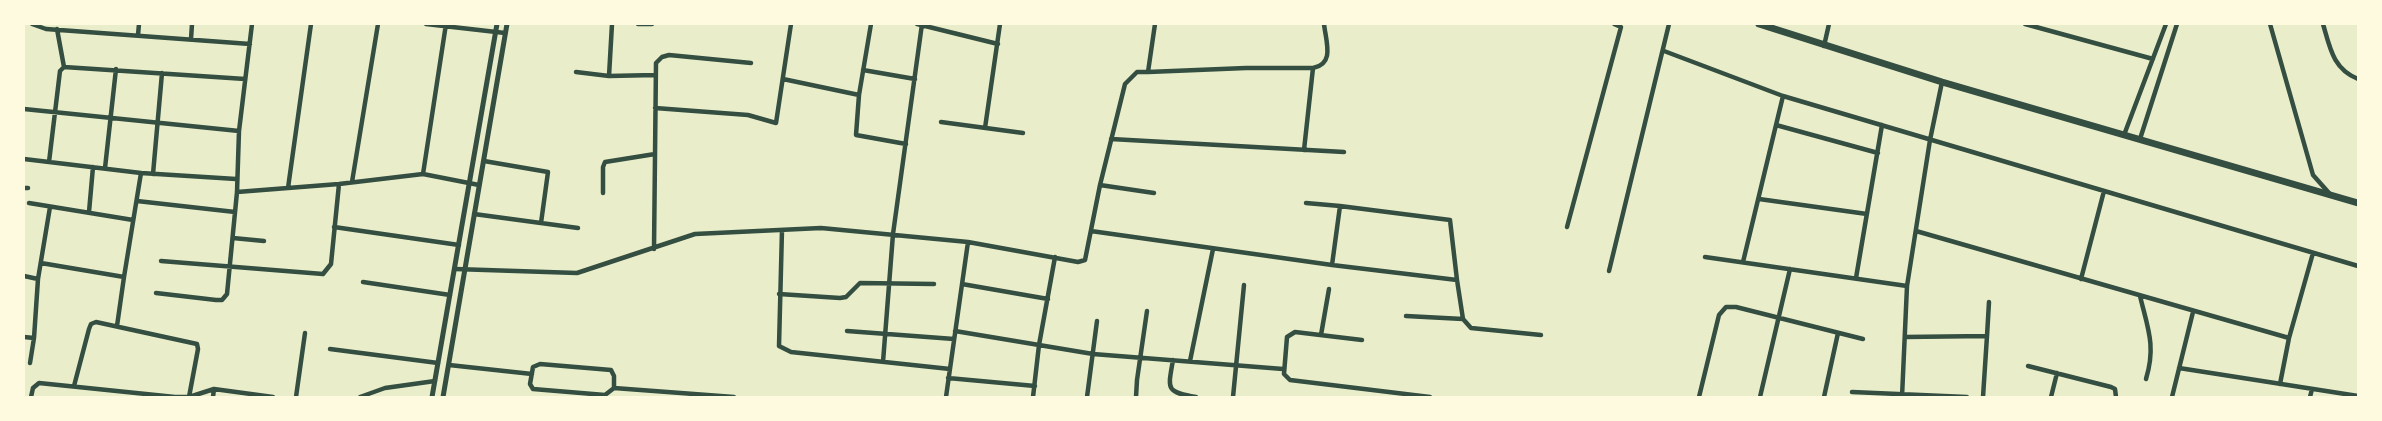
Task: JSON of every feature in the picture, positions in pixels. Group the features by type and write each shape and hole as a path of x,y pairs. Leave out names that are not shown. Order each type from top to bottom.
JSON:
{"highway":[{"path":"1758,24 1942,82 2358,203"}],"street":[{"path":"32,24 58,29 250,44"},
{"path":"82,31 83,24"},
{"path":"138,35 139,24"},
{"path":"191,39 192,24"},
{"path":"156,293 222,300 226,294 237,192 239,131 252,24"},
{"path":"288,188 311,24"},
{"path":"352,182 378,24"},
{"path":"426,24 495,31 505,34"},
{"path":"432,397 496,24"},
{"path":"443,397 507,24"},
{"path":"609,76 612,24"},
{"path":"638,24 652,24"},
{"path":"655,108 748,115 776,123 791,24"},
{"path":"871,24 859,95 856,135 906,144"},
{"path":"883,362 891,282 893,234 915,79 920,24 998,44"},
{"path":"985,128 1000,24"},
{"path":"1148,72 1155,24"},
{"path":"455,269 577,273 654,249 684,237 705,233 821,228 968,242 1078,262 1085,260 1100,185 1125,84 1137,72 1246,68 1313,68 1322,66 1327,61 1324,24"},
{"path":"1567,227 1621,27 1614,24"},
{"path":"1609,271 1670,24"},
{"path":"1824,46 1829,24"},
{"path":"2025,24 2153,59"},
{"path":"2124,135 2166,24"},
{"path":"2140,139 2177,24"},
{"path":"2270,24 2313,175 2330,194"},
{"path":"2323,24 2331,50 2341,70 2358,79"},
{"path":"423,174 446,25"},
{"path":"58,29 64,67"},
{"path":"1664,51 1783,96 2358,266"},
{"path":"654,249 656,63 662,57 669,55 751,63"},
{"path":"49,162 60,71 64,67 245,79"},
{"path":"1304,150 1313,68"},
{"path":"105,168 116,69"},
{"path":"863,70 915,79"},
{"path":"576,72 609,76 655,75"},
{"path":"154,174 162,73"},
{"path":"783,79 859,95"},
{"path":"1902,396 1907,286 1930,140 1942,82"},
{"path":"1744,262 1783,96"},
{"path":"24,109 239,131"},
{"path":"941,122 1023,133"},
{"path":"1776,125 1878,153"},
{"path":"1856,278 1882,125"},
{"path":"1111,139 1344,152"},
{"path":"603,193 603,167 605,162 655,154"},
{"path":"24,159 141,173 236,179"},
{"path":"484,161 548,172 542,223"},
{"path":"89,212 93,167"},
{"path":"117,326 141,173"},
{"path":"237,192 339,184 423,174 479,185"},
{"path":"161,261 323,274 331,264 339,184"},
{"path":"1100,185 1154,193"},
{"path":"2081,279 2104,191"},
{"path":"1759,199 1867,214"},
{"path":"137,201 235,212"},
{"path":"29,203 134,220"},
{"path":"1306,203 1450,220 1463,319 1471,328 1541,335"},
{"path":"1332,265 1340,206"},
{"path":"30,363 34,338 38,279 50,207"},
{"path":"474,214 578,228"},
{"path":"334,227 459,245"},
{"path":"782,230 779,346 785,350 950,369"},
{"path":"1916,231 2289,338"},
{"path":"1091,232 1457,280"},
{"path":"232,238 264,241"},
{"path":"946,397 968,242"},
{"path":"1190,361 1213,248"},
{"path":"2280,384 2289,338 2313,253"},
{"path":"1033,397 1039,345 1055,257"},
{"path":"1705,257 1907,286"},
{"path":"41,263 124,277"},
{"path":"1760,397 1790,269"},
{"path":"24,276 38,279"},
{"path":"363,282 450,295"},
{"path":"779,294 840,298 846,297 860,283 934,284"},
{"path":"962,284 1048,299"},
{"path":"1233,397 1244,285"},
{"path":"1321,335 1328,289"},
{"path":"2140,296 2151,342 2152,355 2146,379"},
{"path":"1983,397 1989,302"},
{"path":"1699,397 1719,315 1726,308 1736,307 1863,339"},
{"path":"1136,397 1147,311"},
{"path":"2172,397 2193,312"},
{"path":"1406,316 1463,319"},
{"path":"1087,397 1097,321"},
{"path":"74,386 91,324 96,322 197,344 198,349 189,397"},
{"path":"846,331 954,339"},
{"path":"955,331 1092,354 1283,369"},
{"path":"296,397 305,333"},
{"path":"1362,340 1290,333 1287,337 1283,369 1286,377 1290,380 1430,397"},
{"path":"1824,397 1838,333"},
{"path":"24,336 34,338"},
{"path":"1905,337 1987,336"},
{"path":"330,349 438,363"},
{"path":"1173,360 1169,384 1170,389 1174,393 1196,397"},
{"path":"449,364 532,374"},
{"path":"614,388 614,376 611,370 540,364 533,367 530,384 533,390 605,396 614,388 668,394 734,397"},
{"path":"2028,366 2111,387 2115,389 2116,397"},
{"path":"2179,368 2358,396"},
{"path":"2051,397 2057,373"},
{"path":"948,378 1034,386"},
{"path":"360,397 385,388 435,381"},
{"path":"31,397 32,388 39,383 74,386 126,395 189,397 214,389 246,395 273,397"},
{"path":"213,397 214,389"},
{"path":"2310,397 2312,389"},
{"path":"1852,392 1902,396 1967,397"}]}
